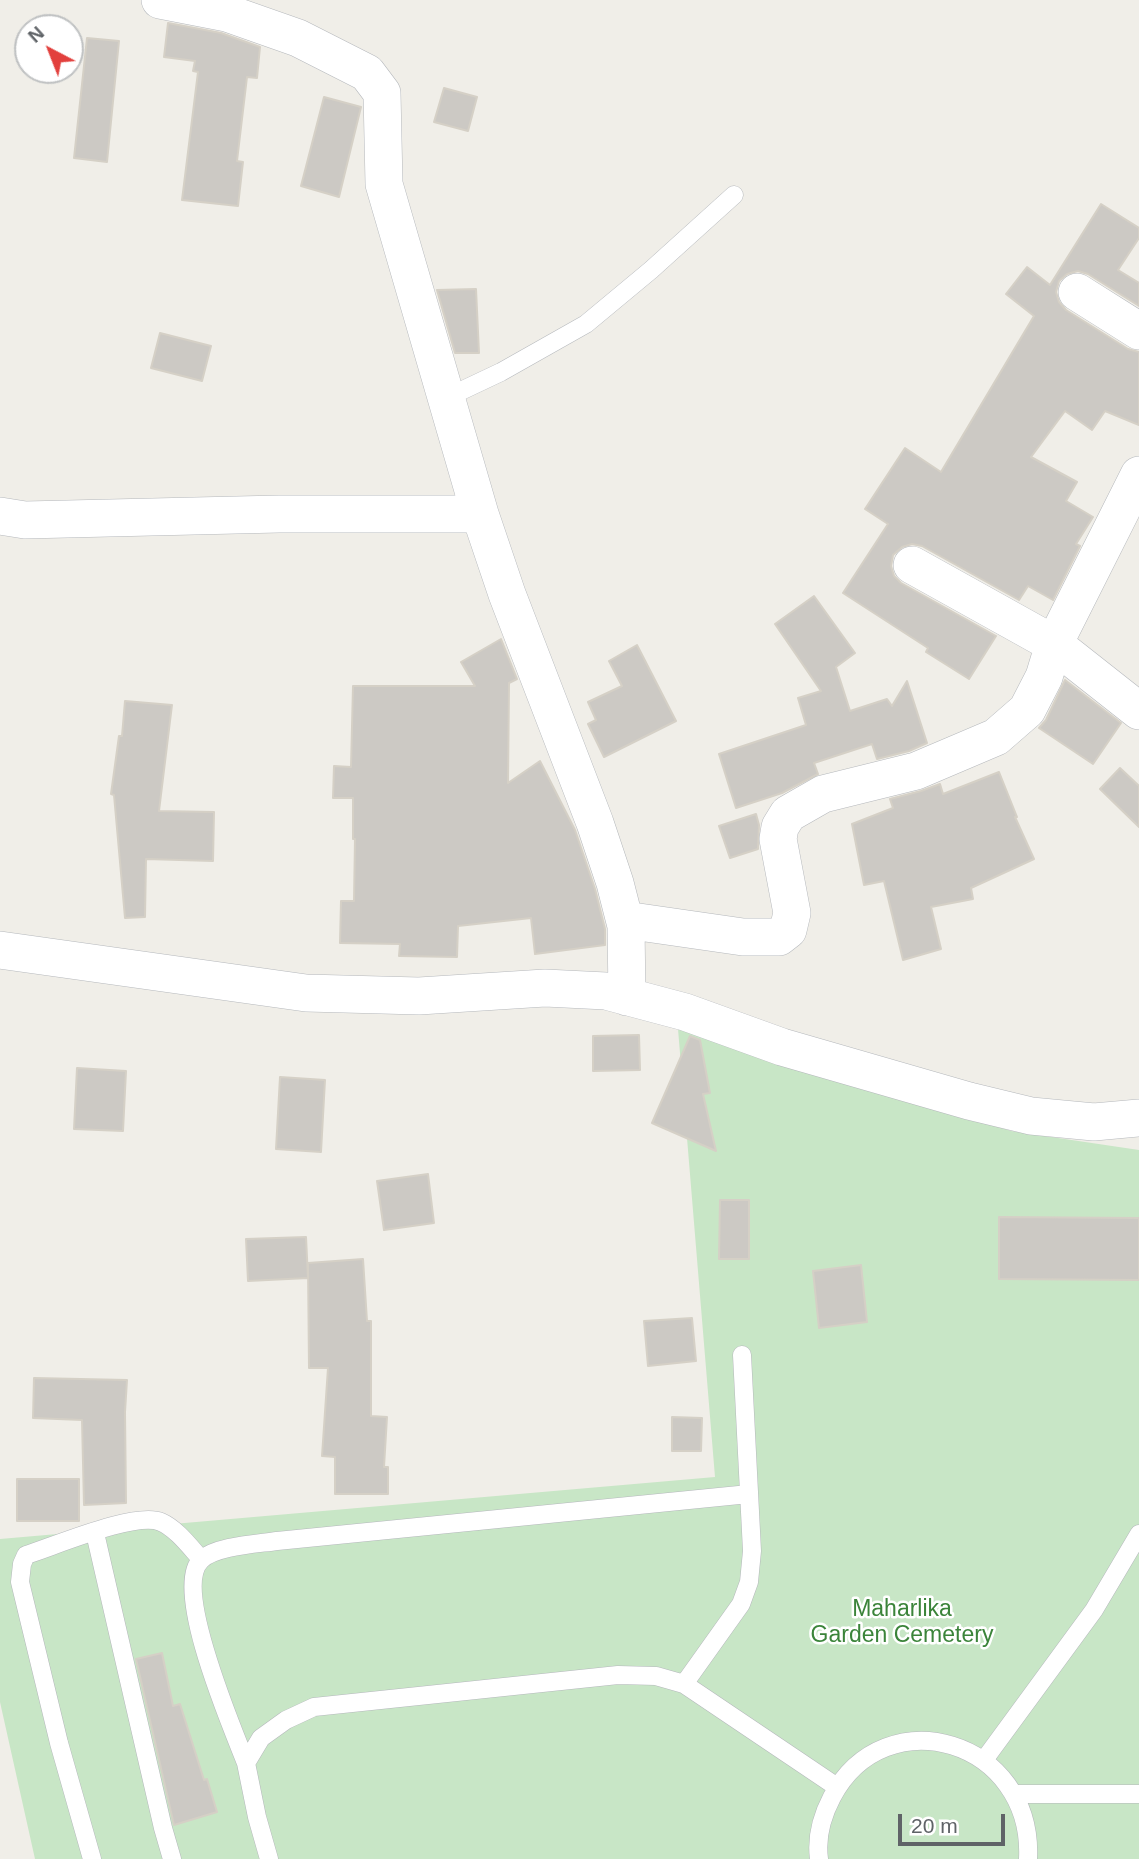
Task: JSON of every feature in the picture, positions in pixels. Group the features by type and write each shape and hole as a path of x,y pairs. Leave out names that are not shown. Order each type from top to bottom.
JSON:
{"street":[{"path":"160,0 227,13 298,38 367,73 382,93 384,184 480,514 507,594 595,823 625,920 626,997"},
{"path":"1077,292 1139,331"},
{"path":"625,920 743,937 779,937 788,930 792,913 778,839 780,827 788,814 823,794 916,771 996,737 1027,710 1044,677 1054,644 1139,475"},
{"path":"0,516 25,520 279,514 480,514"},
{"path":"912,565 1054,644 1139,711"},
{"path":"0,950 306,993 419,996 545,988 606,991 685,1012 782,1047 969,1101 1031,1116 1094,1122 1139,1118"}],"lane":[{"path":"446,398 501,372 586,324 734,195"},
{"path":"684,1684 741,1604 750,1582 752,1551 742,1355"},
{"path":"269,1859 257,1818 246,1763 215,1680 194,1605 193,1570 201,1559 222,1550 277,1541 749,1493"},
{"path":"92,1859 59,1743 20,1582 22,1564 26,1555 127,1522 146,1519 161,1522 201,1559"},
{"path":"95,1532 172,1859"},
{"path":"984,1760 1094,1610 1139,1534"},
{"path":"246,1763 261,1738 286,1720 314,1707 618,1675 656,1676 684,1684 837,1787"},
{"path":"819,1859 819,1831 825,1809 837,1787 871,1755 893,1746 917,1741 963,1749 984,1760 1002,1776 1016,1794 1025,1816 1029,1840 1028,1859"},
{"path":"1016,1794 1139,1794"}],"green space":[{"name":"Maharlika Garden Cemetery","path":"678,1029 846,1072 1011,1131 1139,1150 1139,1859 35,1859 0,1702 0,1539 715,1477"}],"building":[{"path":"168,23 221,33 260,47 257,78 247,77 237,161 243,162 238,206 182,200 198,72 193,71 195,61 164,57"},
{"path":"87,38 119,41 107,162 74,158"},
{"path":"444,88 477,97 468,131 434,122"},
{"path":"324,97 361,107 339,197 301,186"},
{"path":"1101,204 1139,228 1139,238 1118,270 1139,283 1139,306 1088,274 1078,271 1067,274 1059,281 1056,292 1059,302 1066,310 1128,349 1139,352 1139,425 1105,411 1092,430 1065,411 1031,457 1077,482 1066,501 1093,517 1076,544 1080,546 1053,600 1028,586 1019,600 922,546 912,544 902,547 893,555 891,566 894,576 901,583 996,636 969,679 926,652 928,648 843,593 888,524 865,509 905,448 941,472 1034,316 1006,294 1027,267 1050,285"},
{"path":"476,289 479,353 455,353 437,290"},
{"path":"160,333 211,346 202,381 151,368"},
{"path":"814,596 855,653 836,667 850,711 887,699 892,706 907,681 927,743 909,751 877,759 872,744 814,763 818,774 782,793 736,808 719,754 806,725 798,698 821,691 775,624"},
{"path":"501,639 517,679 509,683 508,783 540,761 575,830 595,889 605,929 605,945 535,954 531,918 458,926 457,957 399,956 400,944 340,943 341,901 354,901 355,839 353,798 333,798 334,766 351,767 353,686 475,686 461,662"},
{"path":"637,645 676,721 604,757 588,724 596,720 588,702 622,686 609,661"},
{"path":"1065,680 1121,723 1093,764 1039,728 1046,720"},
{"path":"125,701 172,705 159,811 214,812 213,861 146,859 145,917 125,918 114,795 111,794 119,736 122,736"},
{"path":"1120,768 1139,786 1139,827 1100,789"},
{"path":"999,772 1034,859 971,888 973,899 931,907 941,949 903,960 884,881 864,885 852,824 893,808 890,799 940,784 943,794"},
{"path":"756,814 759,825 758,849 730,858 719,826"},
{"path":"639,1035 640,1070 593,1071 593,1036"},
{"path":"690,1036 700,1040 710,1093 703,1094 716,1151 652,1123"},
{"path":"77,1068 126,1071 123,1131 74,1129"},
{"path":"280,1077 325,1080 321,1152 276,1149"},
{"path":"428,1174 434,1223 384,1230 377,1181"},
{"path":"720,1200 749,1200 749,1259 719,1259"},
{"path":"999,1217 1139,1218 1139,1280 999,1279"},
{"path":"306,1237 308,1278 248,1281 246,1239"},
{"path":"363,1259 367,1321 371,1321 371,1416 387,1417 384,1467 388,1467 388,1494 335,1494 335,1457 322,1456 328,1368 309,1368 308,1263"},
{"path":"861,1265 867,1322 819,1328 813,1271"},
{"path":"692,1318 696,1361 648,1366 644,1321"},
{"path":"34,1378 127,1380 126,1503 84,1505 82,1420 33,1418"},
{"path":"672,1417 702,1418 701,1451 672,1451"},
{"path":"17,1479 79,1479 79,1521 17,1521"},
{"path":"162,1653 173,1706 180,1704 217,1812 174,1825 136,1659"}]}
